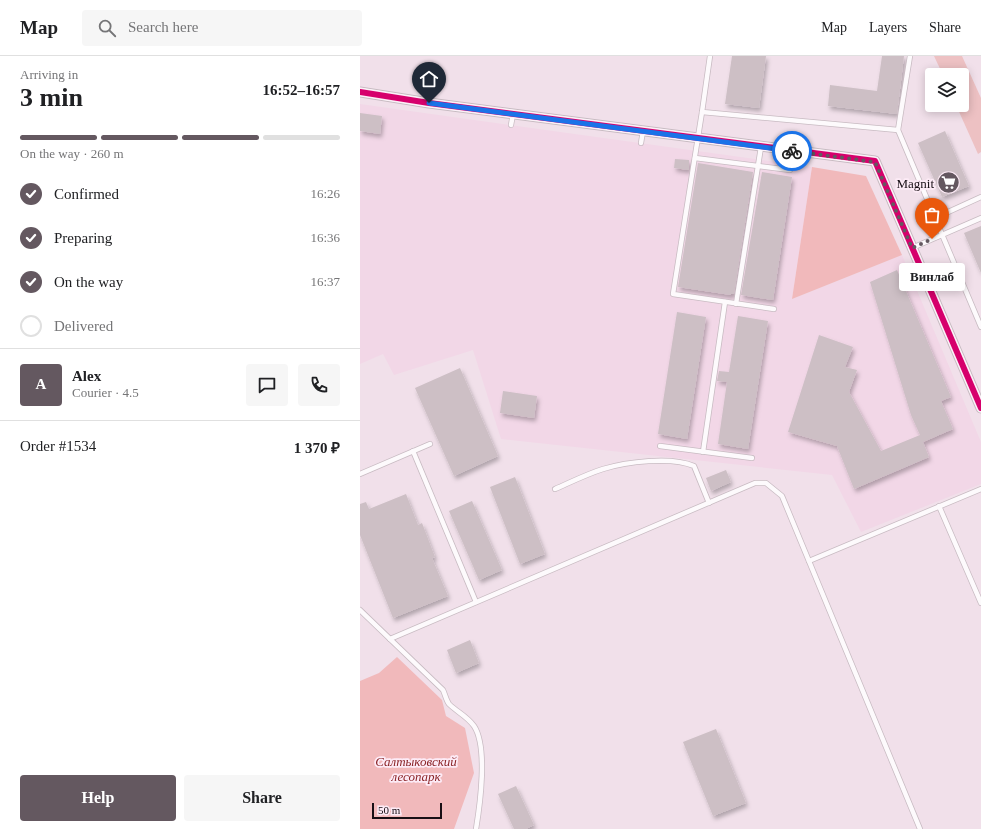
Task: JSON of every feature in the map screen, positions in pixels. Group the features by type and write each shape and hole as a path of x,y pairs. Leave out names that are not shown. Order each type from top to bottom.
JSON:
{"street":[{"path":"360,92 875,162 981,408"}],"lane":[{"path":"710,56 673,294 774,310"},
{"path":"910,56 898,130 981,327"},
{"path":"702,112 898,130"},
{"path":"511,126 513,114"},
{"path":"642,143 643,131"},
{"path":"736,304 761,147"},
{"path":"695,158 790,170"},
{"path":"934,218 981,197"},
{"path":"912,248 981,218"},
{"path":"703,452 725,302"},
{"path":"360,474 430,444"},
{"path":"660,446 752,458"},
{"path":"413,451 476,602"},
{"path":"555,489 603,468 651,461 685,463 694,466 709,503"},
{"path":"390,639 709,503 755,484 766,483 782,496 920,829"},
{"path":"809,561 981,489"},
{"path":"939,506 981,603"},
{"path":"360,610 443,690 449,704 465,715 475,727 480,746 482,787 476,829"}],"shaded area":[{"path":"934,56 962,56 967,68 940,68"},
{"path":"969,71 981,98 981,152 978,154 959,112 969,112"},
{"path":"360,104 812,167 792,299 902,255 981,442 981,484 861,532 832,475 501,439 473,350 394,375 383,354 360,364"}],"green space":[{"path":"812,167 866,176 902,255 792,299"},
{"name":"Салтыковский лесопарк","path":"397,657 442,700 446,716 465,728 474,773 454,829 360,829 360,681 379,673"}],"building":[{"path":"732,56 766,56 759,108 725,104"},
{"path":"882,56 904,56 897,114 828,106 830,85 877,91"},
{"path":"360,113 382,116 380,134 360,131"},
{"path":"945,131 969,186 942,197 918,143"},
{"path":"675,159 689,160 689,170 674,168"},
{"path":"698,163 753,172 734,294 731,295 678,287"},
{"path":"762,172 792,177 773,300 741,295"},
{"path":"981,226 981,273 964,233"},
{"path":"897,270 951,397 941,401 953,429 923,442 929,457 854,489 837,446 788,432 819,335 853,347 845,367 857,370 849,392 881,451 920,435 911,415 870,282"},
{"path":"677,312 706,317 687,439 658,434"},
{"path":"738,316 768,321 748,449 718,444 727,382 717,381 719,371 729,372"},
{"path":"460,368 498,456 454,476 415,388"},
{"path":"503,391 537,396 534,418 500,413"},
{"path":"726,470 731,482 711,491 706,478"},
{"path":"515,477 545,554 520,564 490,487"},
{"path":"406,494 418,525 422,523 435,557 432,558 448,596 393,618 360,535 360,504 366,502 369,509"},
{"path":"472,501 502,570 479,580 449,511"},
{"path":"470,640 479,663 456,673 447,650"},
{"path":"716,729 746,803 713,816 683,742"},
{"path":"516,786 534,825 526,829 514,829 498,794"}],"cycle path":[{"path":"360,92 429,103 875,161 981,408"}],"way so far":[{"path":"792,151 875,162 912,248 932,239"}],"place":[{"name":"Magnit","path":"949,183"},
{"name":"Винлаб","path":"932,239"}],"route":[{"path":"429,103 792,151"}]}
